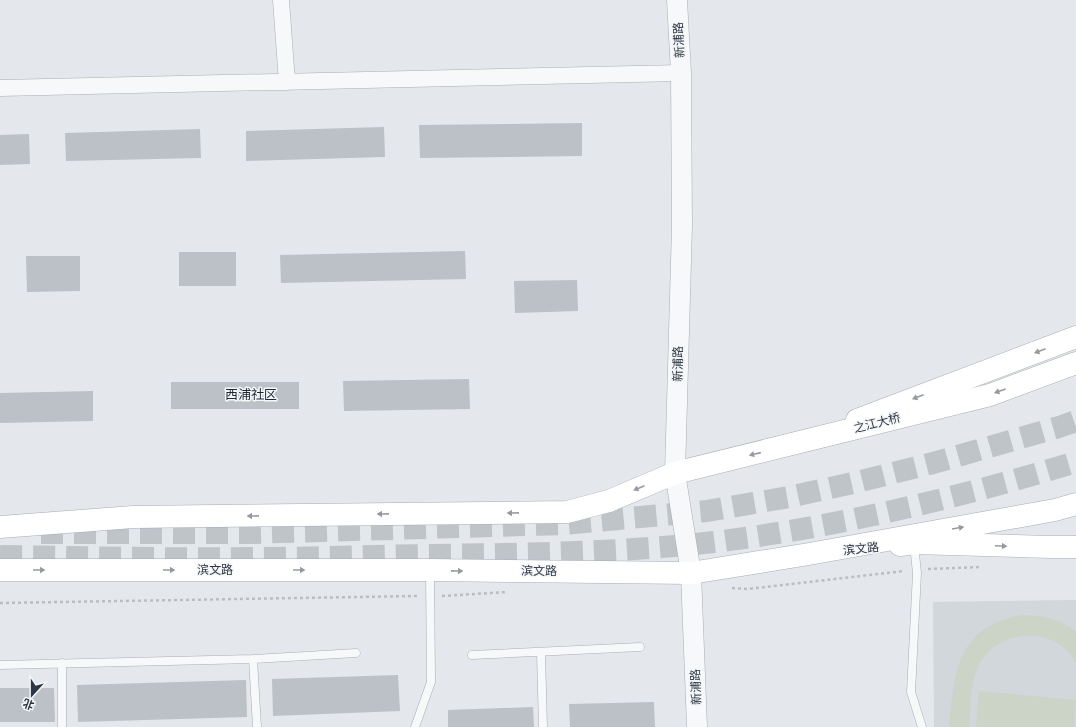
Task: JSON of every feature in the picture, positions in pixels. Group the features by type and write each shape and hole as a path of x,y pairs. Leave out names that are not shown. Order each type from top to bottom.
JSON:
{"main road":[{"path":"793,444 1076,337"},
{"name":"之江大桥","path":"675,473 990,395 1076,363"},
{"path":"0,527 133,517 567,512 609,501 675,473"},
{"path":"809,554 1055,510 1076,504"},
{"name":"滨文路","path":"0,570 430,570 691,573 809,554 914,543 1049,547 1076,546"}],"street":[{"path":"281,0 287,82"},
{"name":"新浦路","path":"677,0 681,73 682,226 675,473 691,573 697,727"},
{"path":"0,88 681,73"}],"lane":[{"path":"914,543 917,573 910,692 922,727"},
{"path":"414,727 430,682 430,570"},
{"path":"472,655 541,653 640,647"},
{"path":"0,665 253,659 356,653"},
{"path":"541,653 543,727"},
{"path":"253,659 257,727"},
{"path":"62,663 62,727"}],"shaded area":[{"path":"1076,600 1076,727 934,727 933,602"}],"green space":[{"path":"1022,615 1050,618 1063,623 1076,631 1076,663 1067,651 1056,642 1043,637 1015,637 1002,642 990,650 977,668 973,684 969,727 949,727 957,670 963,654 971,641 984,630 1000,621"},
{"path":"979,691 1076,700 1074,727 976,727"}],"building":[{"path":"582,123 582,156 420,158 419,125"},
{"path":"384,127 385,157 246,161 246,131"},
{"path":"200,129 201,158 66,161 65,133"},
{"path":"29,134 30,164 0,165 0,135"},
{"path":"465,251 466,279 281,283 280,255"},
{"path":"179,252 236,252 236,286 179,286"},
{"path":"26,256 80,256 80,291 27,292"},
{"path":"577,280 578,311 515,313 514,281"},
{"path":"469,379 470,409 344,411 343,381"},
{"path":"171,382 299,382 299,409 171,409"},
{"path":"93,391 93,421 0,423 0,393"},
{"path":"398,675 400,711 273,716 272,679"},
{"path":"246,680 247,717 78,722 77,685"},
{"path":"0,688 54,688 55,722 0,722"},
{"path":"654,702 655,727 570,727 569,704"},
{"path":"533,707 534,727 448,727 448,710"}],"tunnel":[{"path":"41,533 250,533 563,524 707,511 789,497 857,482 933,463 1076,421"},
{"path":"0,556 295,558 570,552 678,546 760,536 851,520 987,488 1076,462"}],"district":[{"name":"西浦社区","path":"251,394"}]}
